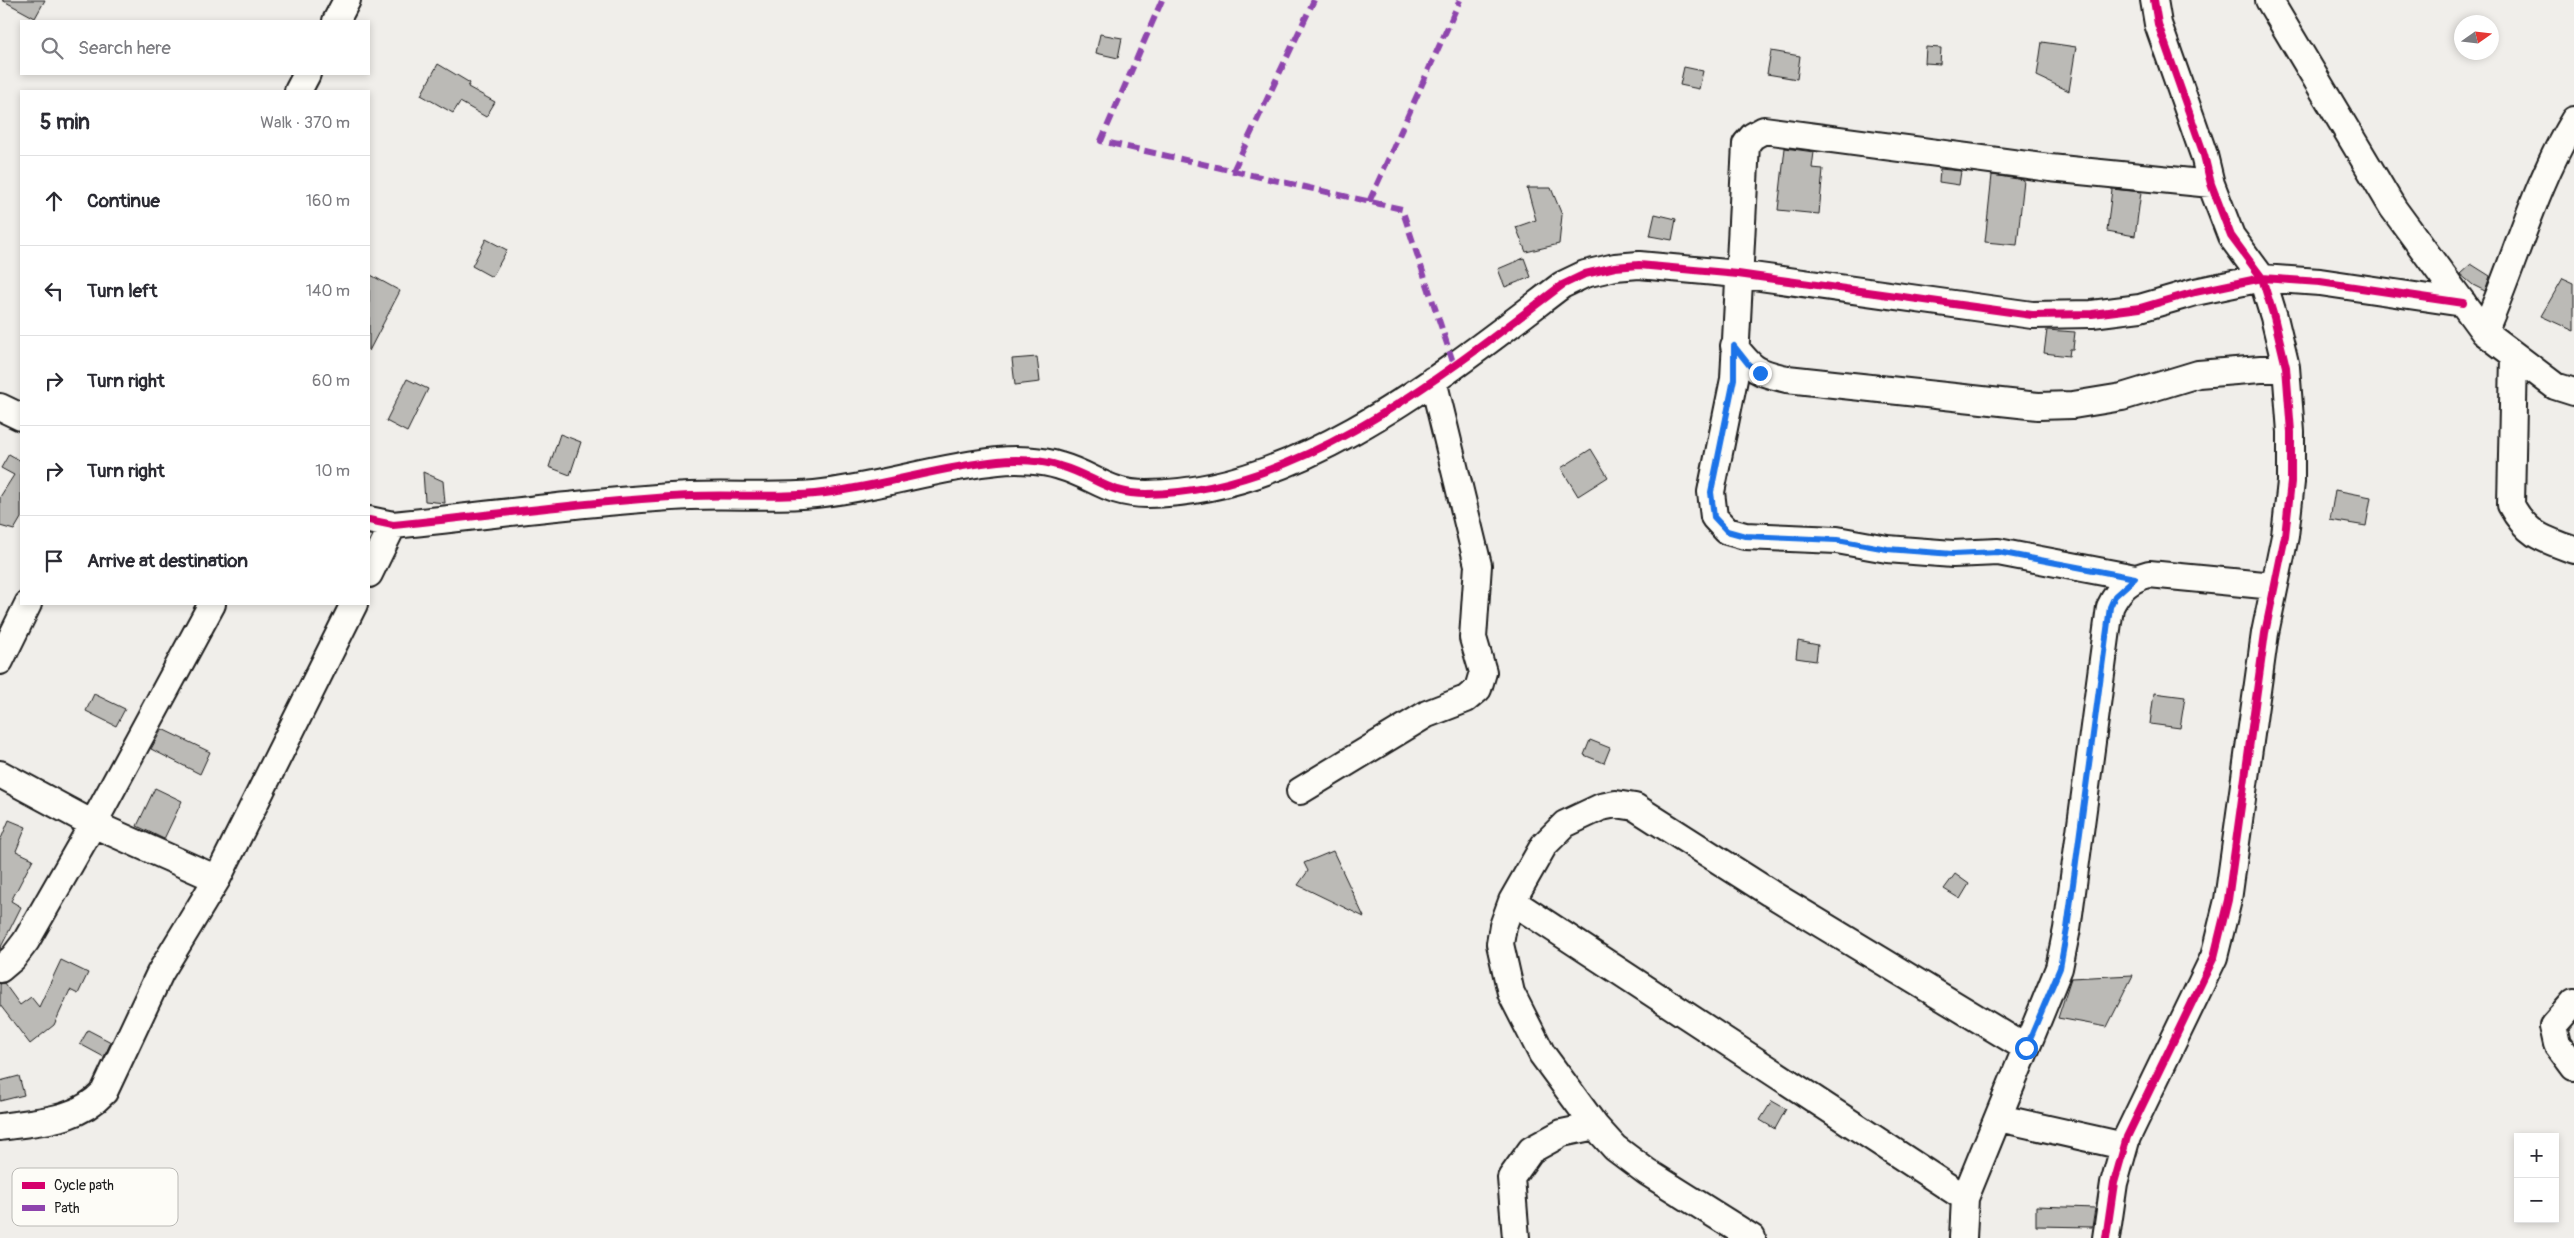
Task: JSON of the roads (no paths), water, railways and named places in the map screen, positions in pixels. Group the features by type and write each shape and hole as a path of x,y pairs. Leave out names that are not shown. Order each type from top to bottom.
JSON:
{"street":[{"path":"337,20 347,0"},
{"path":"2106,1238 2114,1184 2124,1146 2214,957 2228,900 2274,586 2285,536 2291,482 2291,432 2286,367 2262,278 2231,236 2211,184 2204,156 2158,24 2154,0"},
{"path":"2269,0 2392,208 2484,332 2555,386 2574,392"},
{"path":"299,90 306,75"},
{"path":"2484,332 2520,237 2562,139 2574,120"},
{"path":"2135,578 1998,552 1953,554 1887,549 1837,540 1745,536 1727,531 1714,517 1711,492 1734,379 1734,346 1746,144 1753,136 1764,130 2050,168 2211,184"},
{"path":"370,570 381,523 691,496 813,495 860,488 962,465 1008,460 1059,465 1123,494 1170,494 1244,478 1299,458 1334,442 1434,380 1562,285 1586,274 1615,267 1639,264 1738,274 2032,315 2092,314 2140,308 2195,292 2262,278 2320,282 2463,303"},
{"path":"1734,346 1749,365 1760,373 1787,379 2038,406 2073,405 2122,397 2198,374 2286,367"},
{"path":"2514,355 2511,505 2520,522 2536,535 2574,550"},
{"path":"1300,791 1427,714 1466,699 1478,689 1483,672 1473,638 1478,565 1434,380"},
{"path":"0,407 20,417"},
{"path":"1963,1238 1966,1198 2060,968 2066,937 2110,607 2115,596 2135,578 2149,574 2274,586"},
{"path":"0,661 28,605"},
{"path":"0,968 14,958 26,941 93,824 211,605"},
{"path":"0,1127 70,1116 92,1104 104,1092 160,973 217,879 354,605"},
{"path":"0,774 93,824 217,879"},
{"path":"1752,1238 1647,1172 1615,1148 1595,1126 1542,1054 1511,993 1500,944 1503,926 1512,901 1544,845 1565,824 1601,807 1616,804 1635,807 1770,893 2026,1048"},
{"path":"1512,901 1966,1198"},
{"path":"2574,1002 2553,1026 2558,1044 2574,1067"},
{"path":"1999,1118 2124,1146"},
{"path":"1516,1238 1511,1178 1531,1150 1562,1133 1595,1126"}]}
